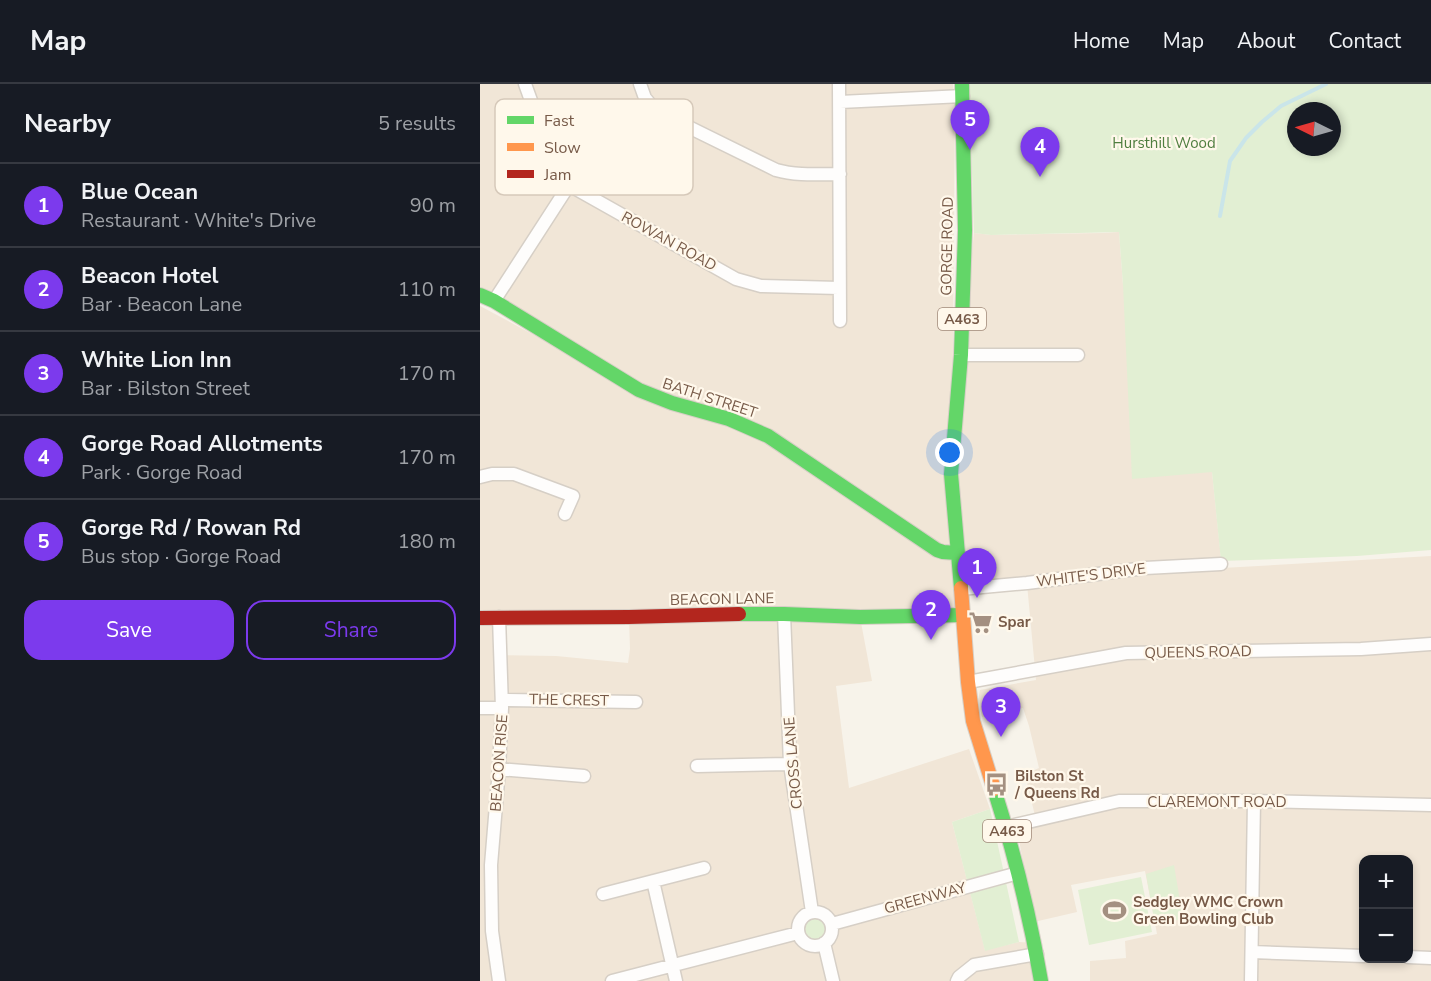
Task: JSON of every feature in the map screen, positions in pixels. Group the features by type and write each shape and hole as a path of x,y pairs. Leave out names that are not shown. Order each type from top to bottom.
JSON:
{"street":[{"path":"525,84 530,99"},
{"path":"640,84 646,99"},
{"path":"839,84 840,321"},
{"path":"840,102 962,90"},
{"name":"GORGE ROAD","path":"957,552 951,474 961,355 965,230 962,90"},
{"path":"693,129 776,170 801,174 840,174"},
{"path":"494,301 563,195"},
{"name":"ROWAN ROAD","path":"587,195 736,279 761,286 839,288"},
{"name":"BATH STREET","path":"480,295 494,301 657,399 730,420 768,436 937,550 957,552"},
{"path":"961,355 1078,356"},
{"path":"480,477 492,474 514,474 573,496 565,514"},
{"name":"A463","path":"957,552 973,721 1006,827 1037,954 1041,981"},
{"name":"WHITE'S DRIVE","path":"962,590 1145,568 1221,564"},
{"name":"BEACON LANE","path":"480,618 711,614 964,615"},
{"name":"CROSS LANE","path":"784,614 790,764 812,912"},
{"name":"BEACON RISE","path":"499,617 502,704 491,865 492,931 499,981"},
{"name":"QUEENS ROAD","path":"968,682 1126,653 1361,649 1431,644"},
{"name":"THE CREST","path":"480,708 502,704 636,702"},
{"path":"697,766 790,764"},
{"path":"499,769 584,776"},
{"name":"CLAREMONT ROAD","path":"1006,827 1119,801 1431,805"},
{"path":"1251,981 1254,801"},
{"path":"603,894 704,868"},
{"name":"GREENWAY","path":"832,924 1018,873"},
{"path":"653,882 676,981"},
{"path":"812,912 824,914 832,924 831,935 825,943 819,946 806,943 798,933 801,919 812,912"},
{"path":"612,981 798,933"},
{"path":"825,943 833,981"},
{"path":"1252,952 1359,956"},
{"path":"957,981 959,976 974,965 1037,954"},
{"path":"1413,957 1431,958"}],"shaded area":[{"path":"480,84 953,84 955,106 952,462 974,233 991,235 1119,232 1123,285 1212,472 1222,568 1431,556 1431,981 1090,981 1090,961 1126,958 1125,941 1157,934 1145,871 1071,885 1077,912 1034,922 1017,829 1036,820 1025,774 1039,768 1029,726 1023,708 982,717 978,700 980,690 1036,680 1027,584 962,589 964,615 860,617 872,681 836,686 849,788 969,749 990,809 952,822 985,950 1019,942 1035,943 1041,981 480,981 480,626 499,625 501,655 556,656 628,663 630,649 629,618 480,618 480,306 547,342 480,288"}],"green space":[{"name":"Hursthill Wood","path":"969,84 1431,84 1431,550 1357,556 1221,561 1212,472 1132,479 1119,232 991,235 974,233"},
{"path":"990,809 1019,942 985,951 952,822"},
{"path":"1174,865 1183,919 1155,924 1146,874"},
{"name":"Sedgley WMC Crown Green Bowling Club","path":"1141,877 1152,932 1089,945 1078,890"},
{"path":"817,917 825,921 829,929 825,937 817,941 809,937 805,929 809,921"}],"waterway":[{"path":"1220,216 1230,161 1246,138 1281,106 1326,84"}],"traffic: fast":[{"path":"961,588 951,474 961,355 965,230 962,84"},
{"path":"480,295 494,301 639,390 672,403 729,419 768,436 937,550 957,553"},
{"path":"739,614 860,617 964,615"},
{"path":"994,789 1021,884 1041,981"}],"traffic: slow":[{"path":"961,588 973,721 994,789"}],"traffic: jam":[{"path":"480,618 739,614"}],"place":[{"name":"Gorge Rd / Rowan Rd","path":"970,150"},
{"name":"Gorge Road Allotments","path":"1040,177"},
{"name":"Blue Ocean","path":"977,598"},
{"name":"Spar","path":"980,622"},
{"name":"Beacon Hotel","path":"931,640"},
{"name":"White Lion Inn","path":"1001,737"},
{"name":"Bilston St / Queens Rd","path":"997,785"},
{"name":"Sedgley WMC Crown Green Bowling Club","path":"1115,911"}]}
